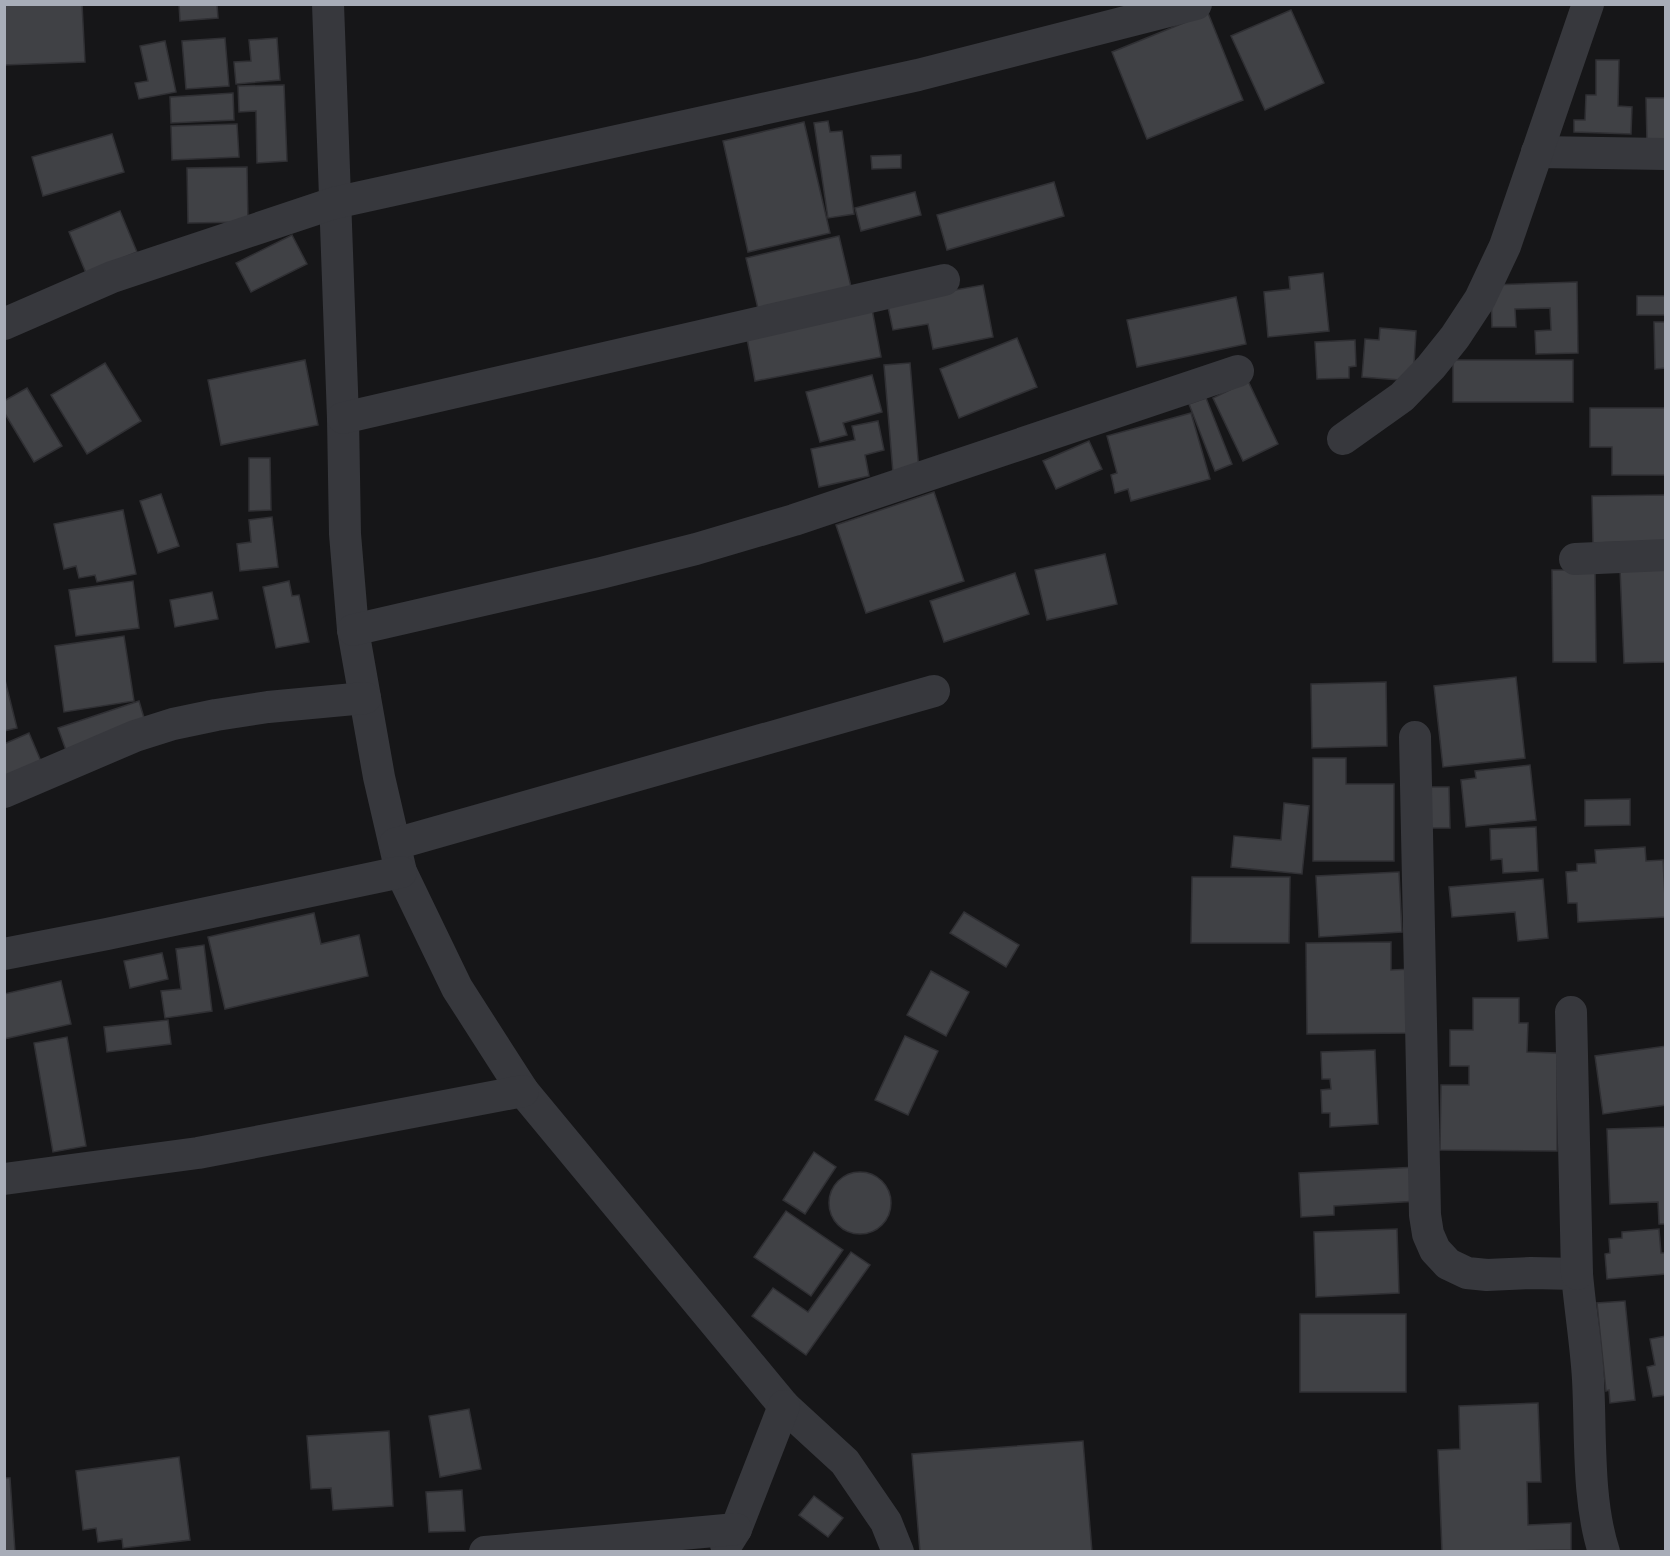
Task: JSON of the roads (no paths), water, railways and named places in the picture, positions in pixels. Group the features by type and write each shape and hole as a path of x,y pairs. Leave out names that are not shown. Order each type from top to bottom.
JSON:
{"street":[{"path":"328,4 345,534 353,630 378,777 398,858 457,988 523,1091 784,1406 845,1462 886,1522 898,1551"},
{"path":"4,324 112,278 334,203 907,78 1196,4"},
{"path":"1343,439 1402,397 1431,368 1480,299 1505,246 1588,4"},
{"path":"1537,152 1665,154"},
{"path":"343,418 944,280"},
{"path":"353,630 696,549 794,520 1238,371"},
{"path":"1575,559 1665,555"},
{"path":"4,954 106,934 398,858 934,692"},
{"path":"4,792 135,736 173,724 226,713 365,698"},
{"path":"1415,737 1425,1215 1428,1234 1436,1251 1448,1263 1467,1273 1487,1275 1576,1274"},
{"path":"1571,1012 1576,1274 1588,1377 1594,1502 1598,1533 1604,1551"},
{"path":"4,1179 198,1153 523,1091"},
{"path":"485,1551 729,1540 784,1406"}]}
